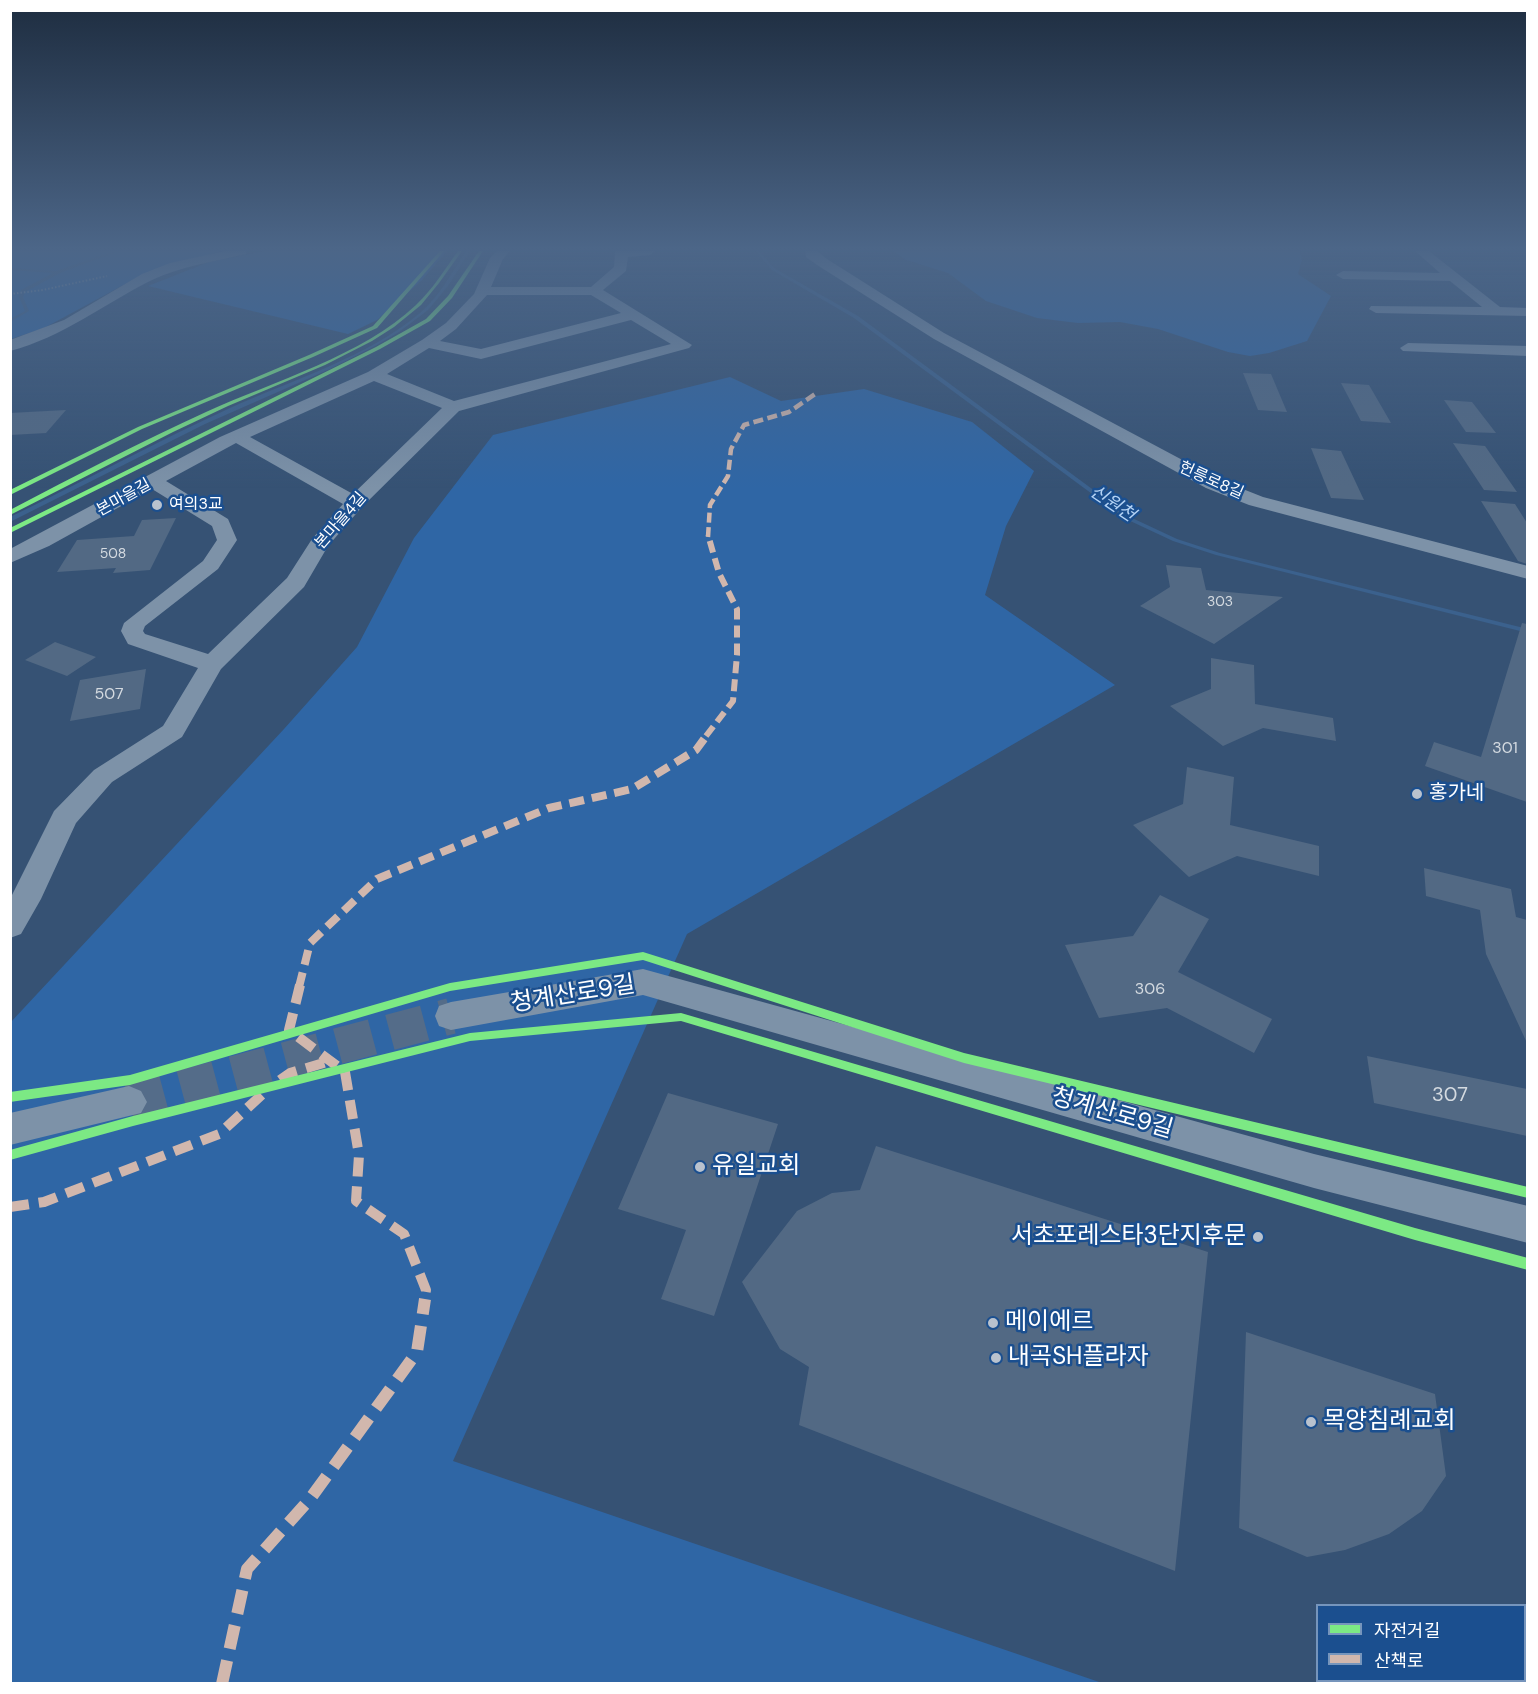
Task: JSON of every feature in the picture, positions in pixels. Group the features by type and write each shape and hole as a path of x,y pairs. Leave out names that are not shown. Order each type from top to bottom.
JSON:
{"street":[{"path":"10,346 51,330"},
{"name":"본마을길","path":"10,557 238,437 374,375 445,330"},
{"path":"427,343 481,354 574,330"},
{"name":"본마을4길","path":"211,665 296,582 319,543 355,503 453,407 684,345 658,330"},
{"name":"헌릉로8길","path":"931,330 1213,484 1267,504 1527,573"},
{"path":"1407,348 1527,351"},
{"path":"374,375 453,407"},
{"path":"238,437 355,503"},
{"path":"10,926 26,899 64,818 103,776 173,731 211,665 197,658 136,639 132,631 135,623 211,566 227,540 221,523 153,482"},
{"name":"청계산로9길","path":"451,1016 642,982 1314,1171 1527,1225"},
{"path":"10,1129 129,1102"}],"shaded area":[{"path":"11,330 38,330 11,339"},
{"path":"332,330 356,330 348,334"},
{"path":"1161,330 1313,330 1307,341 1269,353 1250,356 1228,352"},
{"path":"730,377 781,401 864,389 972,422 1034,471 1006,526 985,595 1115,685 687,934 453,1461 1102,1683 11,1683 10,1023 284,729 357,647 414,538 493,435"}],"building":[{"path":"1243,373 1271,374 1287,412 1258,410"},
{"path":"1341,383 1369,385 1391,423 1361,421"},
{"path":"1444,400 1472,402 1496,433 1466,432"},
{"path":"66,410 46,433 10,435 10,413"},
{"path":"1453,443 1485,446 1517,492 1484,490"},
{"path":"1311,448 1341,451 1364,500 1331,498"},
{"path":"1481,501 1515,504 1527,523 1527,564 1518,561"},
{"path":"176,518 150,570 113,573 116,568 57,572 77,540 134,536 142,520"},
{"path":"1166,565 1201,568 1206,590 1283,597 1214,644 1140,606 1170,587"},
{"path":"1522,623 1527,624 1527,802 1425,766 1434,742 1481,757"},
{"path":"55,642 96,657 67,676 25,660"},
{"path":"1211,658 1254,665 1255,704 1333,718 1336,741 1263,728 1223,746 1170,706 1211,689"},
{"path":"146,669 140,709 70,721 80,680"},
{"path":"1187,767 1234,777 1230,825 1319,846 1319,876 1237,856 1189,877 1133,825 1183,804"},
{"path":"1424,868 1511,889 1516,917 1527,920 1527,1043 1486,954 1480,910 1426,896"},
{"path":"1160,895 1209,919 1178,972 1272,1019 1254,1053 1167,1008 1099,1018 1065,945 1133,936"},
{"path":"1367,1056 1527,1089 1527,1136 1374,1103"},
{"name":"유일교회","path":"668,1093 778,1124 714,1316 661,1299 686,1230 618,1209"},
{"name":"내곡SH플라자","path":"876,1146 1208,1252 1175,1571 799,1425 809,1367 780,1349 742,1282 797,1211 832,1193 860,1190"},
{"path":"1246,1332 1435,1394 1446,1476 1422,1511 1389,1534 1345,1550 1307,1557 1239,1528"}],"waterway":[{"path":"10,520 203,423 352,357 399,330"},
{"name":"신원천","path":"874,330 1128,518 1175,540 1218,554 1528,631"}],"tunnel":[{"path":"129,1102 451,1016"}],"marked path":[{"path":"222,1684 247,1569 310,1499 417,1352 426,1290 404,1234 356,1201 359,1155 345,1072 289,1030 310,943 377,879 549,808 632,789 696,750 733,701 737,655 737,609 719,573 708,537 710,505 728,476 731,449 744,425 789,412 818,392"},
{"path":"280,1080 290,1073 330,1061"},
{"path":"10,1207 44,1202 219,1134 266,1091"}],"cycle path":[{"path":"10,493 140,428 368,330"},
{"path":"10,513 171,430 347,353 386,330"},
{"path":"10,531 410,330"},
{"path":"10,1097 130,1080 450,987 643,956 964,1058 1528,1193"},
{"path":"10,1155 133,1121 470,1037 681,1017 1415,1234 1528,1264"}],"place":[{"name":"여의3교","path":"157,505"},
{"name":"홍가네","path":"1417,794"},
{"name":"유일교회","path":"700,1167"},
{"name":"서초포레스타3단지후문","path":"1258,1237"},
{"name":"메이에르","path":"993,1323"},
{"name":"내곡SH플라자","path":"996,1358"},
{"name":"목양침례교회","path":"1311,1422"}]}
